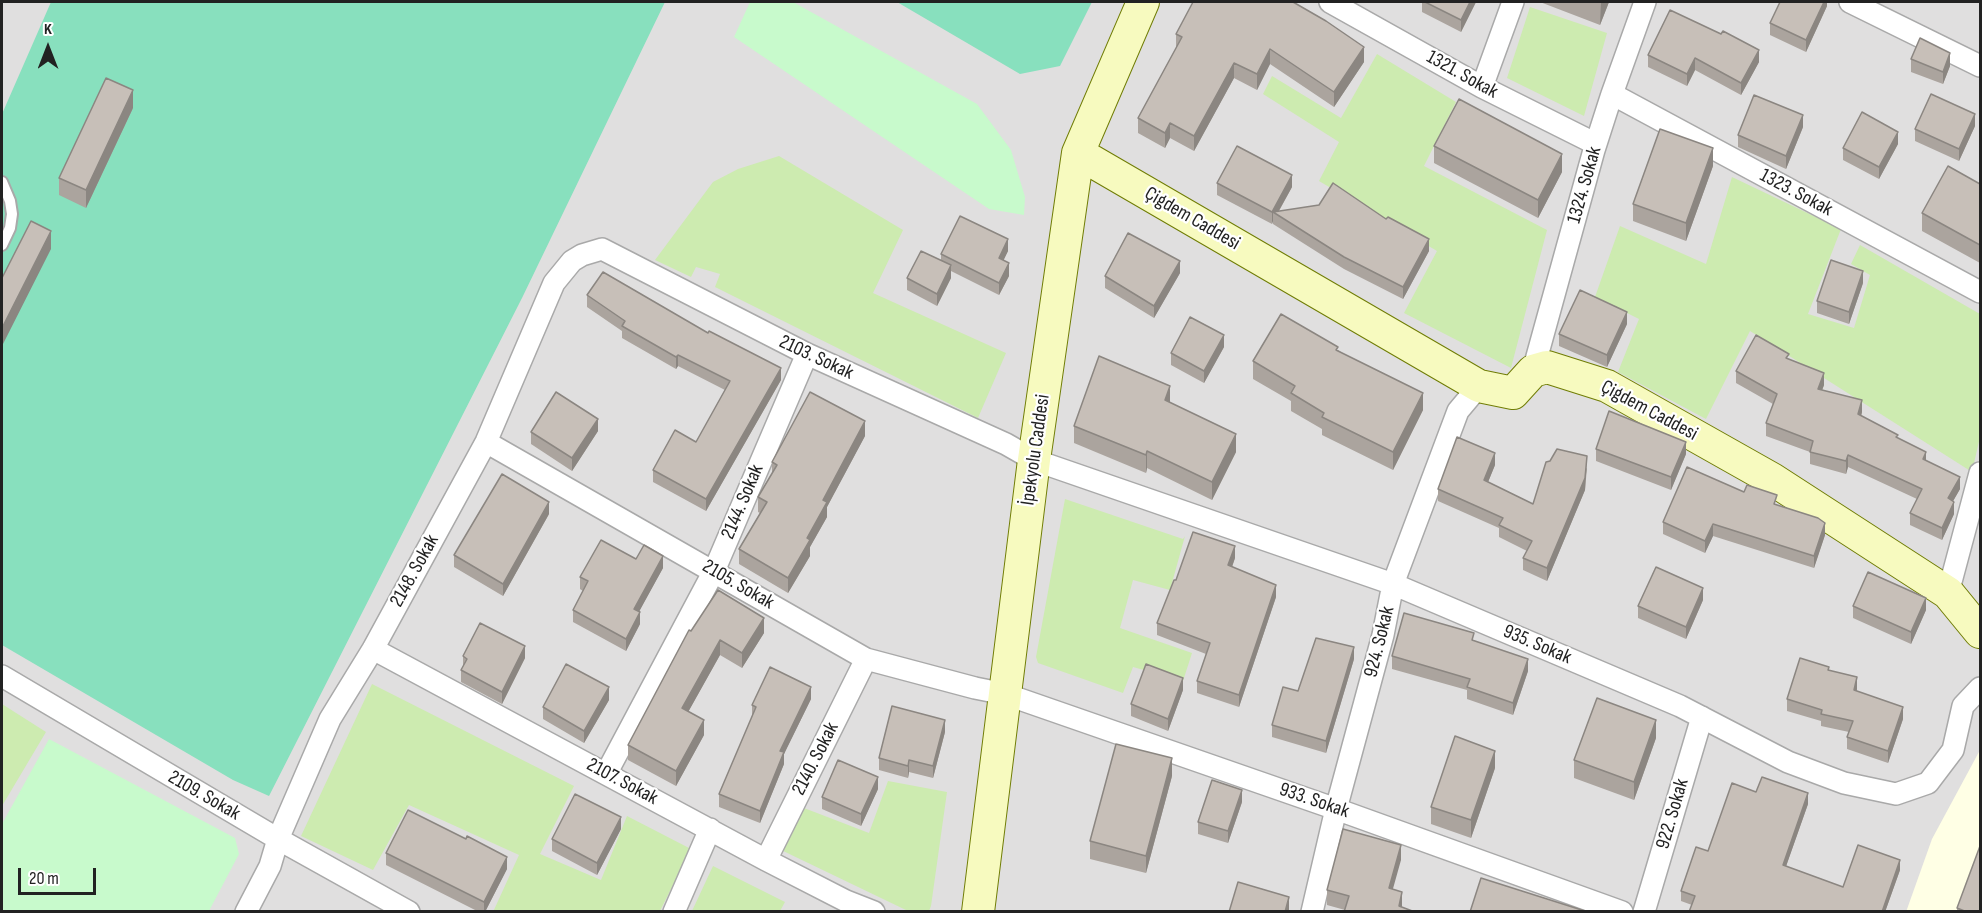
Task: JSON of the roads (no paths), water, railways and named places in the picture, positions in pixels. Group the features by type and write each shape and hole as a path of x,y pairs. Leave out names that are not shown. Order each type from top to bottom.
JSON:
{"street":[{"name":"İpekyolu Caddesi","path":"978,912 1034,460 1078,153 1143,2"},
{"name":"1321. Sokak","path":"1330,2 1482,87 1596,144"},
{"path":"1482,87 1513,2"},
{"name":"1324. Sokak","path":"1533,371 1596,144 1645,2"},
{"path":"1850,2 1980,66"},
{"name":"1323. Sokak","path":"1612,93 1980,292"},
{"name":"Çigdem Caddesi","path":"1078,153 1479,386 1513,393 1533,371 1547,367 1606,386 1772,479 1948,593 1980,632"},
{"name":"2103. Sokak","path":"602,249 807,354 1006,444 1034,460"},
{"name":"2148. Sokak","path":"246,912 270,866 278,839 330,719 373,649 486,442 554,283 572,261 582,255 602,249"},
{"name":"2144. Sokak","path":"606,774 714,571 807,354"},
{"name":"924. Sokak","path":"1312,912 1336,809 1383,635 1393,584 1458,411 1479,386"},
{"name":"2105. Sokak","path":"486,442 866,659 1005,694"},
{"name":"935. Sokak","path":"1034,460 1393,584 1680,706 1788,762 1844,783 1896,794 1928,783 1953,750 1964,706 1980,688"},
{"path":"1948,593 1975,515 1980,473"},
{"name":"2107. Sokak","path":"373,649 766,860 846,901 874,912"},
{"name":"2140. Sokak","path":"766,860 866,659"},
{"name":"2109. Sokak","path":"2,676 278,839 409,912"},
{"name":"933. Sokak","path":"1005,694 1336,809 1622,912"},
{"name":"922. Sokak","path":"1644,912 1702,717"},
{"path":"674,912 710,829"}],"lane":[{"path":"2,182 10,201 12,214 10,228 2,245"}]}
